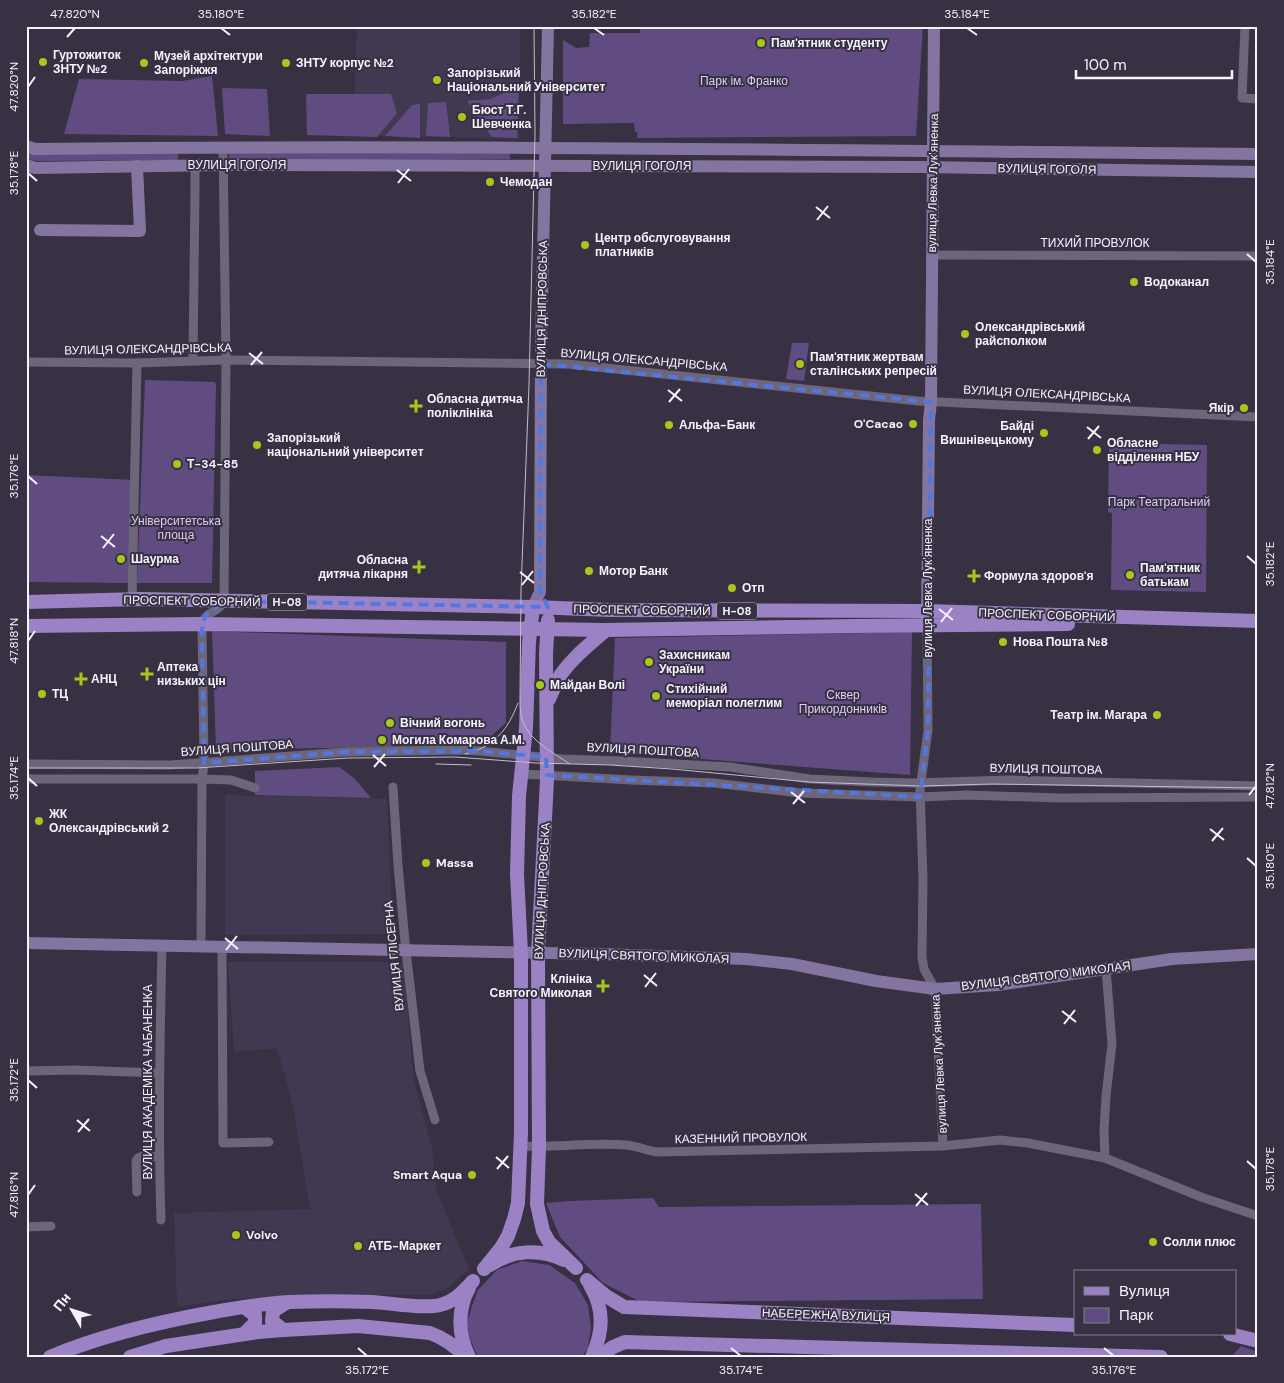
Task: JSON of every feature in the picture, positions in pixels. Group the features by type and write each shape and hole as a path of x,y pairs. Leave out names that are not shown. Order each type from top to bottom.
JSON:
{"main road":[{"name":"ПРОСПЕКТ СОБОРНИЙ","path":"26,602 224,601 610,610 926,612 1258,622"},
{"name":"ВУЛИЦЯ ДНІПРОВСЬКА","path":"484,1269 508,1236 518,1203 521,953 518,874 520,784 524,754 533,607"},
{"name":"ВУЛИЦЯ ДНІПРОВСЬКА","path":"548,608 546,653 547,775 538,953 538,1204 543,1231 549,1242 587,1280"},
{"name":"ПРОСПЕКТ СОБОРНИЙ","path":"26,626 202,624 606,630 1258,622"},
{"path":"547,705 557,680 587,646 606,630"},
{"path":"50,1357 77,1345 164,1321 244,1307 287,1302 370,1302 441,1305 460,1294 484,1269 499,1259 514,1254 530,1252 547,1254 562,1259 576,1268"},
{"path":"587,1280 595,1294 600,1309 601,1326 598,1342 592,1357"},
{"name":"НАБЕРЕЖНА ВУЛИЦЯ","path":"587,1280 606,1296 624,1307 1074,1325"},
{"path":"468,1357 460,1331 460,1314 465,1297 473,1281"},
{"path":"283,1330 272,1321 273,1311 287,1302"},
{"path":"244,1307 255,1314 255,1323 244,1334"},
{"path":"130,1357 166,1346 244,1334 358,1326 430,1333 441,1337 468,1357"},
{"path":"1236,1336 1258,1341"},
{"path":"599,1357 613,1346 625,1342 1161,1357"}],"street":[{"name":"ВУЛИЦЯ ДНІПРОВСЬКА","path":"533,607 540,592 548,26"},
{"name":"вулиця Левка Лукʼяненка","path":"934,26 931,402 929,420 926,612 928,730 920,797 923,879 922,957 924,969 936,990 943,1146"},
{"path":"1245,26 1242,98 1258,99"},
{"name":"ВУЛИЦЯ ГОГОЛЯ","path":"26,146 35,149 223,147 545,148 1258,154"},
{"path":"201,946 202,779 204,763 202,624 206,615 220,608 224,601 226,360 223,147"},
{"name":"ВУЛИЦЯ ГОГОЛЯ","path":"26,165 35,168 195,165 933,167 1258,172"},
{"path":"192,360 195,165"},
{"path":"40,230 140,231 137,166"},
{"name":"ТИХИЙ ПРОВУЛОК","path":"932,255 1258,256"},
{"name":"ВУЛИЦЯ ОЛЕКСАНДРІВСЬКА","path":"26,362 137,363 226,360 568,364 931,402 1258,417"},
{"path":"132,600 137,363"},
{"name":"ВУЛИЦЯ ДНІПРОВСЬКА","path":"540,592 548,608"},
{"name":"ВУЛИЦЯ ПОШТОВА","path":"26,764 170,765 346,752 460,750 546,757 730,767 810,779 871,782 1007,780 1258,786"},
{"path":"522,774 714,783 800,793 920,797 967,795 1059,798 1258,797"},
{"path":"26,780 232,780 255,788"},
{"name":"ВУЛИЦЯ ГЛІСЕРНА","path":"393,787 406,950 420,1071 435,1120"},
{"name":"ВУЛИЦЯ СВЯТОГО МИКОЛАЯ","path":"26,943 602,954 770,961 936,990 998,985 1191,957 1258,954"},
{"name":"ВУЛИЦЯ АКАДЕМІКА ЧАБАНЕНКА","path":"161,1220 159,1073 162,945"},
{"path":"222,946 223,1144 269,1142"},
{"path":"1105,1158 1106,1096 1112,1044 1106,969"},
{"path":"26,1071 75,1070 159,1073"},
{"name":"КАЗЕННИЙ ПРОВУЛОК","path":"520,1146 627,1145 656,1152 872,1149 943,1146 1000,1140 1028,1143 1105,1158 1201,1197 1258,1216"},
{"path":"137,1192 136,1161 141,1156 159,1157"},
{"path":"26,1227 51,1226"}],"highlighted area":[{"path":"541,364 931,402 928,730 920,797 547,775 546,757 479,751 346,752 204,763 202,624 206,615 224,601 548,607 540,592"}],"shaded area":[{"name":"Запорізький Національний Університет","path":"357,26 520,26 519,139 353,135"},
{"path":"225,795 387,799 393,934 225,935"},
{"path":"228,962 404,962 413,1077 432,1149 437,1192 469,1269 448,1288 428,1295 292,1295 224,1300 177,1307 174,1213 310,1209 293,1106 277,1048 234,1052"}],"green space":[{"name":"Парк ім. Франко","path":"640,26 923,26 916,136 637,138 638,132 635,132 634,123 563,124 563,40 576,48 589,47 590,33 640,33"},
{"path":"212,76 218,136 64,134 79,79 182,81"},
{"path":"519,86 517,138 492,137 467,101 491,99"},
{"path":"222,88 267,89 270,136 225,134"},
{"path":"306,94 391,94 397,113 377,137 307,135"},
{"path":"446,102 450,137 426,136 428,103"},
{"path":"420,104 420,138 385,136 412,105"},
{"path":"26,151 178,152 178,160 35,161 26,158"},
{"path":"510,151 510,159 229,161 229,153"},
{"path":"792,343 809,343 804,381 786,379"},
{"name":"Університетська площа","path":"145,380 215,382 212,583 137,583"},
{"name":"Парк Театральний","path":"1112,443 1207,445 1206,592 1111,590 1112,513 1108,512 1109,447 1112,447"},
{"path":"26,475 134,480 131,583 26,582"},
{"path":"212,631 506,642 506,723 484,742 439,746 216,750"},
{"name":"Сквер Прикордонників","path":"912,632 910,775 610,752 615,638"},
{"path":"339,767 354,778 371,798 255,795 255,771"},
{"path":"653,1198 659,1207 981,1204 983,1299 641,1302 603,1283 560,1237 546,1203"},
{"path":"522,1261 549,1265 575,1283 588,1305 591,1327 588,1348 582,1357 478,1357 470,1339 467,1323 478,1290 497,1270"},
{"path":"1241,1346 1258,1352 1258,1357 1232,1356"}],"tram line":[{"path":"534,26 535,133 529,385 521,590 520,707 523,722 531,735 570,764"},
{"path":"465,754 484,747 499,736 510,721 518,703"},
{"path":"26,768 196,768 348,758 455,757 536,763 672,769 809,782 921,786 992,784 1258,788"},
{"path":"436,764 471,765"}],"place":[{"name":"Пам'ятник студенту","path":"761,43"},
{"name":"Гуртожиток ЗНТУ №2","path":"43,62"},
{"name":"Музей архітектури Запоріжжя","path":"144,63"},
{"name":"ЗНТУ корпус №2","path":"286,63"},
{"name":"Запорізький Національний Університет","path":"437,80"},
{"name":"Бюст Т.Г. Шевченка","path":"462,117"},
{"name":"Чемодан","path":"490,182"},
{"name":"Центр обслуговування платників","path":"585,245"},
{"name":"Водоканал","path":"1134,282"},
{"name":"Олександрівський райсполком","path":"965,334"},
{"name":"Пам'ятник жертвам сталінських репресій","path":"800,364"},
{"name":"Обласна дитяча поліклініка","path":"416,406"},
{"name":"Якір","path":"1244,408"},
{"name":"O'Cacao","path":"913,424"},
{"name":"Альфа-Банк","path":"669,425"},
{"name":"Байді Вишнівецькому","path":"1044,433"},
{"name":"Запорізький національний університет","path":"257,445"},
{"name":"Обласне відділення НБУ","path":"1097,450"},
{"name":"Т-34-85","path":"177,464"},
{"name":"Шаурма","path":"121,559"},
{"name":"Обласна дитяча лікарня","path":"419,567"},
{"name":"Мотор Банк","path":"589,571"},
{"name":"Пам'ятник батькам","path":"1130,575"},
{"name":"Формула здоров'я","path":"974,576"},
{"name":"Отп","path":"732,588"},
{"name":"Нова Пошта №8","path":"1003,642"},
{"name":"Захисникам України","path":"649,662"},
{"name":"Аптека низьких цін","path":"147,674"},
{"name":"АНЦ","path":"81,679"},
{"name":"Майдан Волі","path":"540,685"},
{"name":"ТЦ","path":"42,694"},
{"name":"Стихійний меморіал полеглим","path":"656,696"},
{"name":"Театр ім. Магара","path":"1157,715"},
{"name":"Вічний вогонь","path":"390,723"},
{"name":"Могила Комарова А.М.","path":"382,740"},
{"name":"ЖК Олександрівський 2","path":"39,821"},
{"name":"Massa","path":"426,863"},
{"name":"Клініка Святого Миколая","path":"603,986"},
{"name":"Smart Aqua","path":"472,1175"},
{"name":"Volvo","path":"236,1235"},
{"name":"Солли плюс","path":"1153,1242"},
{"name":"АТБ-Маркет","path":"358,1246"}]}
